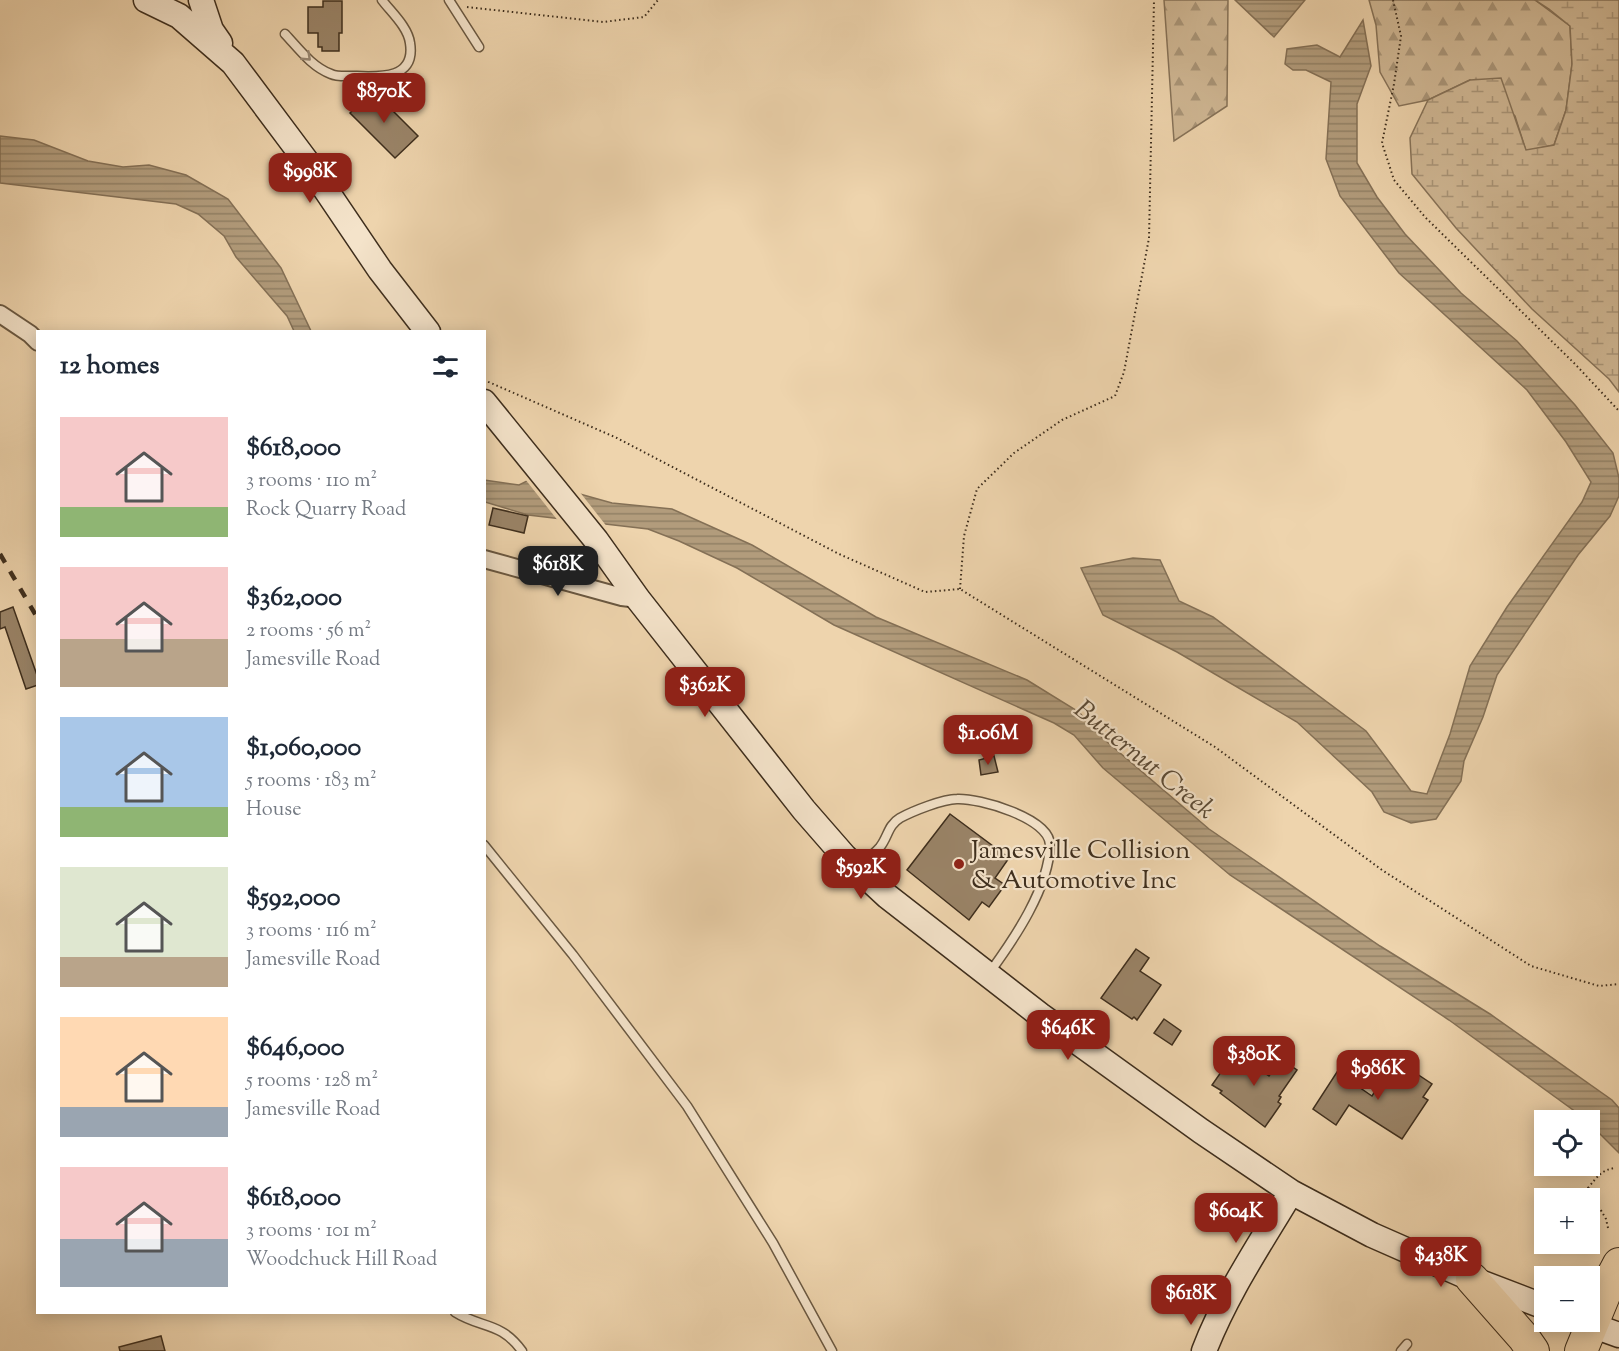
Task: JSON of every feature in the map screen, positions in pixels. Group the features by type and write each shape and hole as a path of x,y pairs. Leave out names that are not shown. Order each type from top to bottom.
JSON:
{"highway":[{"path":"1594,1333 1609,1283 1619,1264"},
{"path":"1472,1279 1533,1351"}],"street":[{"path":"148,0 179,16 233,63"},
{"path":"201,0 211,30 233,63 307,162 380,270 426,330"},
{"path":"0,314 36,340"},
{"path":"486,404 596,540 638,599 804,810 856,867 887,896 1040,1015 1201,1131 1291,1192 1372,1235 1472,1279 1534,1303"},
{"path":"486,560 622,597 638,599"},
{"path":"1204,1351 1233,1289 1291,1192"}],"lane":[{"path":"285,34 318,67 332,75 380,77 398,74 407,63 411,44 408,34 382,0"},
{"path":"451,2 479,47"},
{"path":"856,867 879,848 896,821 953,799 977,800 1035,822 1050,843 1043,876 1031,909 988,975"},
{"path":"486,846 573,955 687,1106 773,1243 832,1351"},
{"path":"457,1314 470,1322 485,1323 499,1329 522,1351"}],"path":[{"path":"451,2 603,22 644,17 658,0"},
{"path":"960,589 964,536 977,489 1014,453 1062,420 1115,396 1124,372 1149,238 1154,0"},
{"path":"1393,0 1401,36 1382,143 1394,180 1425,217 1575,364 1619,411"},
{"path":"486,381 617,438 839,554 882,573 926,592 960,589 1215,747 1382,870 1531,966 1599,986 1619,984"},
{"path":"1608,1228 1606,1219 1588,1188 1598,1175 1607,1169 1616,1168"}],"green space":[{"path":"1164,0 1228,0 1227,106 1174,141"},
{"path":"1369,0 1535,0 1570,26 1572,64 1566,110 1554,145 1526,151 1515,116 1470,80 1428,100 1399,106 1380,72 1376,25"},
{"path":"1535,0 1619,0 1619,392 1609,379 1532,309 1456,228 1412,174 1410,138 1428,100 1470,80 1501,78 1526,150 1554,145 1566,110 1572,64 1570,26"}],"shaded area":[{"path":"1235,0 1305,0 1274,37"},
{"path":"1363,20 1371,66 1357,104 1357,163 1377,197 1405,234 1461,293 1517,341 1575,405 1613,453 1619,478 1619,496 1610,516 1578,555 1497,675 1483,717 1464,761 1461,781 1436,819 1411,823 1384,812 1372,792 1297,722 1177,652 1103,615 1081,568 1133,558 1160,560 1179,601 1213,617 1366,731 1411,791 1427,794 1450,734 1470,666 1507,607 1582,502 1591,482 1566,442 1527,390 1399,273 1340,196 1326,159 1331,82 1306,70 1293,70 1285,64 1287,49 1317,45 1340,57"},
{"path":"0,136 34,140 88,161 123,167 149,165 186,175 228,199 281,268 311,330 294,330 287,316 236,257 224,236 198,214 176,204 0,183"},
{"path":"486,480 519,485 527,481 537,482 612,503 672,509 752,545 876,617 1027,680 1079,712 1099,735 1209,829 1380,946 1490,1014 1612,1100 1619,1108 1619,1153 1600,1134 1600,1110 1573,1110 1449,1020 1230,875 1103,768 1074,735 1054,723 834,625 737,568 648,529 528,515 486,502"}],"pier":[{"path":"525,479 579,491 608,528 559,522"}],"building":[{"path":"323,1 342,1 342,33 339,33 339,51 322,51 322,47 318,47 318,33 308,33 308,7 323,7"},
{"path":"373,91 418,136 395,158 350,113"},
{"path":"493,508 528,516 524,533 489,525"},
{"path":"13,607 36,672 36,686 26,689 5,627 0,629 0,612"},
{"path":"994,756 998,772 981,775 979,760"},
{"name":"Jamesville Collision & Automotive Inc","path":"950,814 1009,858 995,878 1005,885 989,907 982,902 969,920 907,870"},
{"path":"1136,949 1149,958 1140,971 1161,985 1137,1020 1101,998"},
{"path":"1164,1019 1181,1031 1172,1045 1154,1033"},
{"path":"1235,1052 1269,1076 1281,1059 1297,1070 1279,1096 1281,1097 1278,1102 1281,1104 1265,1127 1212,1085"},
{"path":"1408,1068 1432,1084 1423,1097 1428,1100 1402,1139 1349,1105 1336,1125 1313,1109 1337,1072 1372,1096 1387,1073 1399,1081"},
{"path":"161,1336 165,1351 120,1351 119,1347"}],"railway":[{"path":"0,554 36,616"}],"place":[{"name":"Jamesville Collision & Automotive Inc","path":"959,864"}],"water label":[{"name":"Butternut Creek","path":"1145,759"}]}
